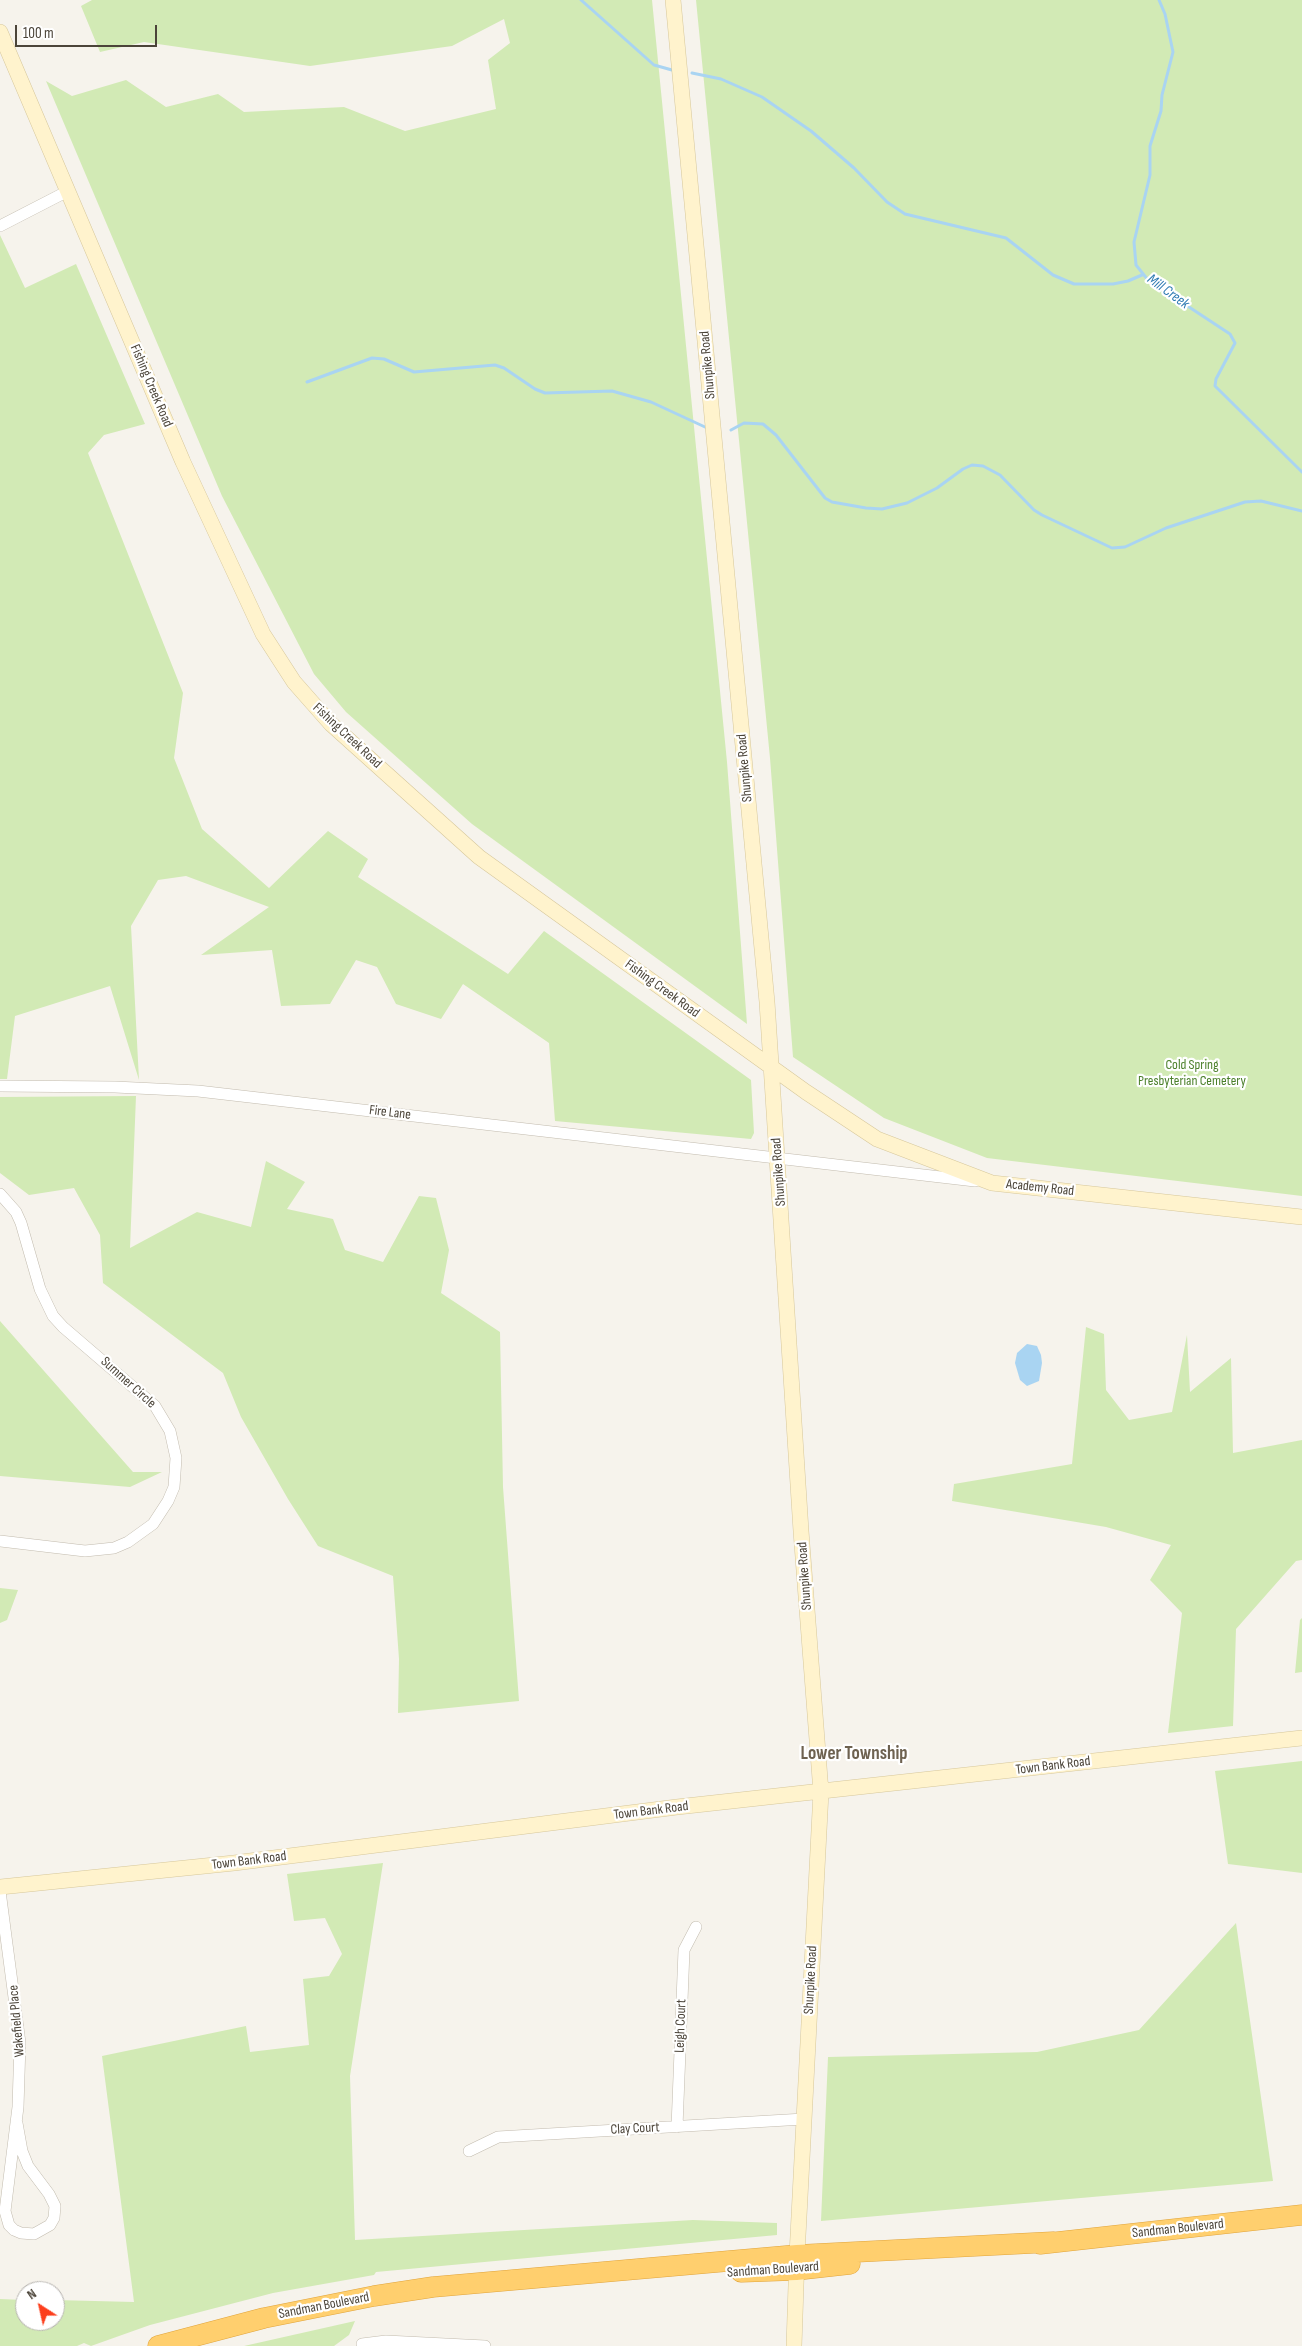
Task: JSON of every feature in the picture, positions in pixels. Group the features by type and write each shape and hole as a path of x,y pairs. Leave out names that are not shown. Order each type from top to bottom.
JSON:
{"highway":[{"name":"Sandman Boulevard","path":"158,2346 234,2325 316,2307 423,2289 492,2280 796,2262 1053,2242 1302,2215"}],"street":[{"name":"Shunpike Road","path":"673,0 772,1068 801,1531 821,1792 796,2262 794,2346"},
{"name":"Fishing Creek Road","path":"0,32 183,462 264,634 294,682 331,724 479,857 772,1068 877,1139 992,1183"},
{"path":"0,226 68,191"},
{"name":"Fire Lane","path":"0,1086 116,1087 198,1091 778,1158"},
{"name":"Academy Road","path":"778,1158 1302,1217"},
{"name":"Summer Circle","path":"0,1194 16,1212 21,1223 40,1290 53,1316 63,1327 156,1406 170,1431 176,1458 174,1487 165,1507 153,1524 128,1542 107,1549 85,1551 0,1541"},
{"name":"Town Bank Road","path":"0,1889 234,1863 677,1807 1302,1738"},
{"name":"Wakefield Place","path":"0,1889 20,2043 17,2123 7,2188 6,2217 9,2225 17,2231 34,2234 50,2225 54,2218 54,2206 49,2194 28,2166 22,2152 17,2123"},
{"name":"Leigh Court","path":"677,2127 684,1950 696,1927"},
{"name":"Clay Court","path":"469,2152 498,2137 804,2119"},
{"path":"362,2344 386,2341 485,2346"}],"green space":[{"path":"92,0 652,0 727,762 747,1024 472,824 346,712 314,674 222,496 46,81 72,96 126,80 166,107 218,94 244,112 344,107 405,131 496,109 488,60 510,43 504,19 452,46 310,66 144,42 100,52 81,6"},
{"name":"Cold Spring Presbyterian Cemetery","path":"696,0 1302,0 1302,1196 987,1158 884,1118 793,1057 770,758"},
{"path":"0,235 25,288 76,264 145,424 104,435 88,453 183,693 174,758 202,829 269,888 328,831 368,859 358,877 508,974 544,931 751,1080 754,1133 751,1139 555,1121 549,1043 463,984 441,1019 396,1004 377,967 356,960 330,1004 281,1006 272,950 201,955 269,907 186,876 158,880 131,926 139,1080 110,986 15,1016 7,1079 0,1079"},
{"path":"136,1096 130,1248 197,1212 251,1227 266,1161 305,1182 287,1209 333,1219 345,1250 383,1262 419,1196 436,1198 449,1250 441,1293 500,1332 503,1487 519,1701 398,1713 399,1659 393,1576 318,1546 288,1499 241,1417 223,1373 103,1283 100,1235 74,1188 29,1195 0,1173 0,1097"},
{"path":"0,1321 133,1472 162,1472 130,1487 0,1476"},
{"path":"1086,1327 1104,1334 1106,1390 1129,1420 1172,1412 1187,1335 1190,1392 1231,1358 1233,1453 1302,1440 1302,1560 1296,1561 1236,1629 1233,1726 1168,1733 1182,1613 1150,1580 1171,1545 1106,1527 952,1501 954,1484 1072,1464"},
{"path":"0,1588 18,1590 7,1620 0,1623"},
{"path":"1302,1618 1302,1672 1295,1673 1300,1620"},
{"path":"1302,1761 1302,1873 1228,1864 1215,1771"},
{"path":"383,1863 350,2076 355,2240 693,2220 777,2223 777,2235 376,2272 374,2275 273,2293 150,2325 91,2346 84,2343 77,2346 0,2346 0,2299 15,2300 15,2331 65,2331 65,2300 134,2302 102,2056 246,2026 250,2052 309,2045 303,1979 329,1976 342,1954 325,1918 294,1921 287,1874"},
{"path":"1236,1923 1273,2181 821,2221 828,2057 1037,2052 1139,2030"},
{"path":"355,2321 349,2335 334,2346 244,2346"}],"water":[{"path":"1027,1344 1037,1346 1042,1363 1039,1381 1027,1386 1020,1380 1015,1363 1017,1353"}],"waterway":[{"path":"581,0 654,65 672,70"},
{"name":"Mill Creek","path":"1159,0 1165,14 1173,52 1162,95 1161,111 1150,146 1150,175 1134,242 1136,265 1148,280 1230,334 1235,343 1216,379 1215,386 1302,472"},
{"path":"692,73 721,79 762,97 811,131 854,168 887,202 905,214 1006,238 1053,275 1074,284 1113,284 1128,281 1142,275"},
{"path":"307,382 372,358 384,359 414,372 495,365 504,368 535,389 545,393 612,391 651,402 705,427"},
{"path":"731,430 744,423 763,424 776,435 825,498 832,502 866,508 882,509 907,503 937,488 963,469 972,465 983,466 1000,475 1034,510 1112,548 1125,547 1166,528 1245,502 1261,501 1302,511"}],"district":[{"name":"Lower Township","path":"854,1754"}]}
